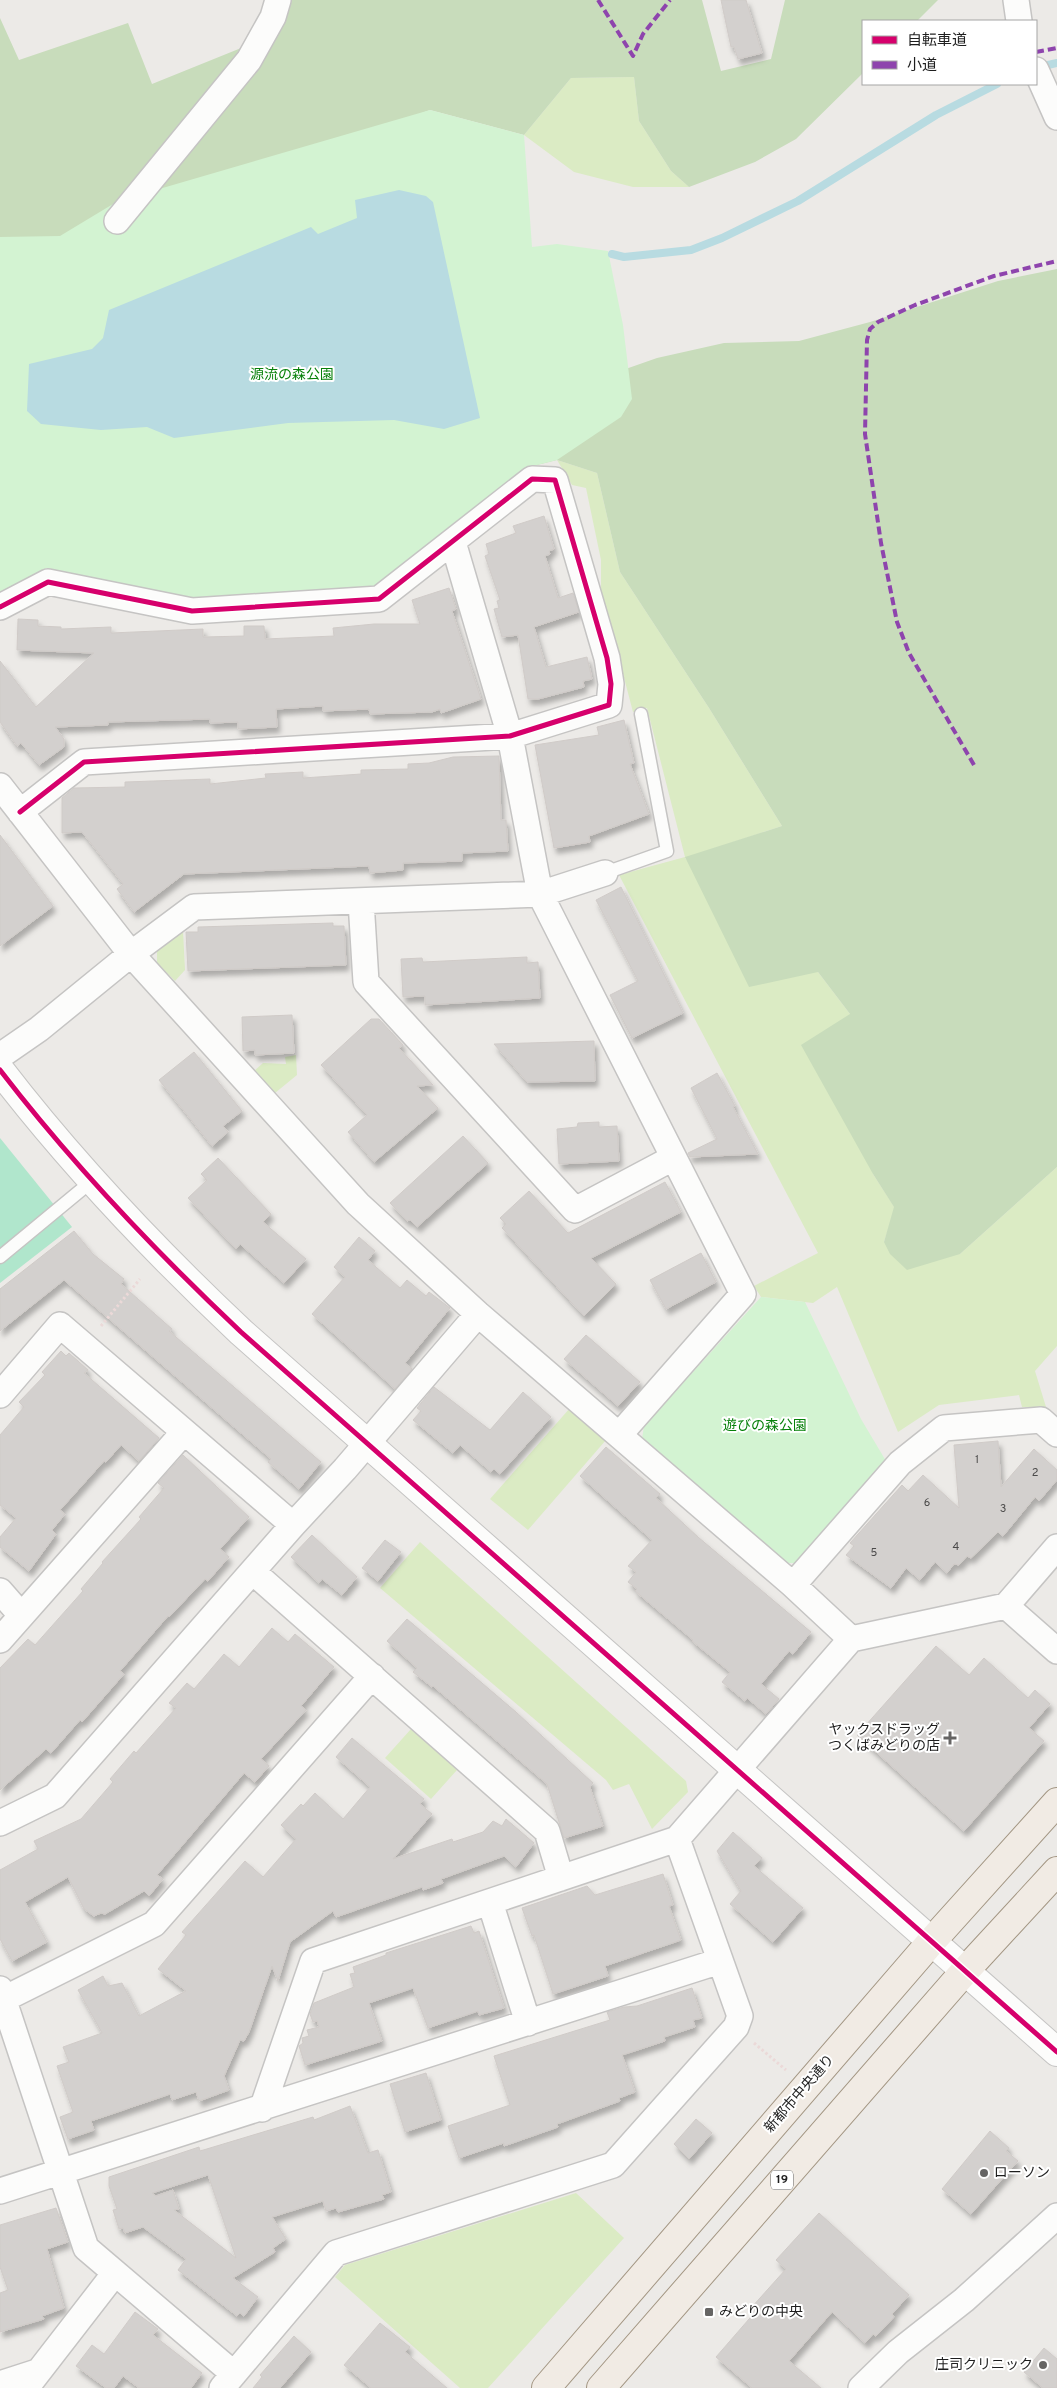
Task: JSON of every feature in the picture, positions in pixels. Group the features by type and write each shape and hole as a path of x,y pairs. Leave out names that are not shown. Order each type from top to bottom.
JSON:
{"main road":[{"name":"新都市中央通り","path":"546,2388 931,1942 1057,1802"},
{"name":"19","path":"601,2388 964,1972 1057,1871"}],"street":[{"path":"117,221 249,60 273,17 278,0"},
{"path":"1016,0 1020,20"},
{"path":"1037,72 1057,117"},
{"path":"0,607 48,582 192,611 379,598 532,479 555,480 607,658 611,684 609,705 510,736 84,762 20,812"},
{"path":"453,542 510,736 540,894 743,1294 620,1434"},
{"path":"0,786 131,954 358,1204 478,1314 620,1434 793,1586 851,1640"},
{"path":"0,1056 39,1029 131,954 194,907 540,894 605,873"},
{"path":"361,901 366,982 575,1210 673,1158"},
{"path":"0,1070 36,1118 140,1234 186,1281 366,1443 1057,2052"},
{"path":"0,1823 55,1796 478,1314"},
{"path":"0,1395 60,1325 293,1525"},
{"path":"793,1586 900,1463 944,1428 1041,1420 1057,1434"},
{"path":"0,1640 184,1432"},
{"path":"262,2109 313,1961 677,1840 851,1640 1006,1606 1057,1547"},
{"path":"253,1572 547,1831 561,1878"},
{"path":"0,1591 21,1615"},
{"path":"1006,1606 1057,1651"},
{"path":"372,1676 154,1924 2,1996 86,2248 115,2273 228,2381 336,2253 613,2165 736,2027 740,2016 677,1840"},
{"path":"490,1902 528,2023"},
{"path":"0,2191 262,2109 720,1961"},
{"path":"861,2388 898,2352 964,2300 1057,2216"},
{"path":"0,2384 32,2380 115,2273"}],"lane":[{"path":"605,873 667,851 641,714"},
{"path":"0,1257 92,1181"}],"path":[{"path":"85,1346 140,1279"},
{"path":"736,2027 786,2070"}],"green space":[{"path":"269,0 702,0 721,71 771,59 785,0 938,0 918,20 862,20 862,74 796,139 755,162 689,187 671,171 639,121 634,77 571,78 524,135 430,110 0,272 0,18 19,60 128,23 152,84 251,44"},
{"path":"634,77 639,121 671,171 689,187 633,187 574,172 524,135 571,78"},
{"name":"源流の森公園","path":"430,110 524,135 532,247 557,244 608,251 623,325 632,399 621,417 557,460 525,468 373,588 195,598 46,568 0,592 0,237 60,236 118,201"},
{"path":"1057,269 1057,1167 960,1254 907,1270 890,1254 884,1242 894,1207 873,1174 801,1045 850,1014 818,972 749,987 685,857 782,826 709,708 620,572 597,473 557,460 525,468 373,588 195,598 46,568 0,592 0,473 543,398 657,358 724,343 799,341 870,322 998,281"},
{"path":"557,460 597,473 620,572 709,708 782,826 685,858 818,972 850,1014 873,1174 895,1208 884,1242 960,1254 1057,1167 1057,1346 1035,1371 1046,1407 1022,1407 1019,1395 939,1405 898,1432 837,1287 813,1303 761,1297 754,1286 818,1253 619,875 685,857 647,708 633,712 601,590 601,560 586,488 572,485"},
{"path":"183,931 185,970 175,981 157,963 157,951"},
{"path":"296,1055 297,1075 275,1093 254,1071 263,1063 286,1064 285,1057"},
{"path":"0,1138 72,1227 0,1283"},
{"name":"遊びの森公園","path":"761,1297 805,1302 861,1419 886,1461 797,1563 784,1563 642,1439 644,1426"},
{"path":"570,1408 606,1440 528,1530 490,1499"},
{"path":"420,1542 686,1781 688,1792 652,1829 629,1784 613,1790 606,1780 380,1588"},
{"path":"411,1729 457,1770 431,1799 385,1758"},
{"path":"576,2193 624,2238 488,2388 460,2388 335,2277 345,2265"}],"water":[{"path":"399,190 426,196 433,202 480,418 444,429 394,420 288,423 174,438 147,427 101,430 41,424 27,411 29,364 92,349 103,338 109,310 311,227 318,234 357,218 355,200"}],"building":[{"path":"721,0 746,0 762,53 738,59 734,47 731,47"},
{"path":"544,516 554,549 545,556 558,598 573,593 579,612 534,627 546,667 587,657 592,679 583,681 584,687 538,699 528,699 518,635 502,637 494,609 499,608 497,601 500,600 485,556 489,554 486,544 516,533 513,526"},
{"path":"449,588 456,609 452,611 481,699 441,713 440,709 432,712 370,714 369,709 323,711 323,706 276,709 277,727 238,729 238,722 210,723 210,719 108,722 108,725 55,727 64,739 64,747 39,765 21,743 17,746 0,722 0,661 36,707 94,653 17,650 18,619 38,620 38,626 61,627 61,629 111,627 111,633 203,629 203,637 244,636 244,626 264,626 265,639 334,636 333,628 374,624 420,624 412,600"},
{"path":"624,720 634,763 630,764 649,814 589,836 590,842 554,848 535,745 599,735 597,727"},
{"path":"499,756 501,820 506,820 508,851 462,853 462,861 403,863 403,870 370,873 369,866 184,874 134,912 117,889 123,884 82,832 62,833 62,798 74,788 125,787 125,782 210,779 210,784 266,778 265,774 303,772 303,778 361,774 361,770 408,769 408,764 429,763 453,757"},
{"path":"0,835 53,906 0,946"},
{"path":"621,887 683,1013 632,1038 610,995 638,981 596,900"},
{"path":"333,923 333,926 344,926 346,965 188,971 186,932 198,932 198,927"},
{"path":"527,957 527,963 538,962 540,998 425,1005 425,996 403,997 401,959 422,958 423,962"},
{"path":"292,1015 294,1053 255,1055 255,1050 243,1051 242,1017"},
{"path":"371,1019 379,1019 403,1045 399,1048 433,1085 417,1086 438,1108 374,1162 348,1132 367,1115 321,1065"},
{"path":"594,1041 595,1081 527,1082 494,1044"},
{"path":"194,1052 242,1111 223,1126 228,1132 212,1146 159,1080"},
{"path":"717,1073 758,1154 690,1157 688,1153 717,1139 691,1088"},
{"path":"599,1122 599,1127 617,1126 619,1161 559,1164 557,1129 577,1127 578,1123"},
{"path":"463,1136 488,1163 417,1227 410,1220 407,1221 390,1203"},
{"path":"218,1158 271,1214 263,1222 306,1259 284,1283 240,1244 236,1249 188,1198 207,1180 201,1174"},
{"path":"665,1182 681,1212 591,1258 616,1284 584,1316 502,1228 506,1224 500,1218 529,1191 568,1233"},
{"path":"74,1231 93,1254 124,1279 121,1284 172,1329 169,1331 321,1462 299,1489 268,1462 271,1459 64,1280 0,1331 0,1289"},
{"path":"359,1237 375,1251 368,1260 400,1288 407,1280 426,1296 429,1292 450,1308 405,1363 412,1369 395,1389 312,1314 345,1277 334,1267"},
{"path":"701,1253 716,1282 666,1309 650,1280"},
{"path":"586,1335 640,1382 618,1406 564,1359"},
{"path":"61,1351 66,1356 69,1353 88,1370 84,1373 159,1438 139,1461 121,1445 106,1462 104,1461 60,1510 65,1514 52,1530 56,1534 29,1571 0,1547 0,1537 16,1518 0,1505 0,1435 24,1407 19,1402 45,1375 42,1372"},
{"path":"434,1387 490,1430 523,1392 551,1417 500,1474 494,1469 491,1472 460,1445 453,1453 413,1420 421,1411 417,1408"},
{"path":"998,1441 1001,1487 1034,1449 1057,1470 1057,1480 1039,1501 1035,1497 1003,1536 998,1532 971,1558 967,1556 959,1565 954,1564 947,1573 935,1562 920,1580 906,1568 891,1588 846,1555 854,1546 850,1543 902,1485 908,1491 923,1475 959,1508 954,1445"},
{"path":"606,1447 660,1494 656,1498 698,1537 811,1632 793,1654 789,1651 761,1684 779,1699 766,1714 747,1698 745,1701 722,1682 730,1672 635,1591 637,1589 628,1582 636,1572 628,1566 652,1540 580,1476"},
{"path":"183,1455 249,1517 220,1549 229,1557 208,1581 205,1579 168,1616 120,1671 124,1674 82,1722 80,1720 51,1753 46,1749 0,1790 0,1668 28,1639 35,1645 83,1591 81,1589 102,1562 141,1519 139,1517 164,1488 158,1483"},
{"path":"312,1535 357,1577 342,1595 322,1579 319,1583 291,1557"},
{"path":"385,1540 401,1552 378,1581 362,1568"},
{"path":"407,1619 516,1712 593,1783 590,1787 603,1826 564,1838 547,1784 433,1686 413,1672 417,1668 387,1641"},
{"path":"272,1628 288,1642 295,1634 334,1667 301,1706 306,1710 261,1759 269,1766 255,1782 244,1773 157,1875 163,1879 149,1896 144,1891 105,1914 101,1913 94,1916 84,1909 68,1877 25,1902 47,1942 12,1961 0,1939 0,1870 38,1849 34,1841 81,1819 113,1782 110,1779 176,1708 169,1703 187,1683 194,1689 224,1654 239,1667"},
{"name":"ヤックスドラッグ つくばみどりの店","path":"936,1646 969,1675 984,1658 1028,1698 1035,1690 1050,1704 1029,1728 1044,1741 964,1831 857,1735"},
{"path":"352,1738 424,1799 420,1804 432,1814 393,1859 452,1839 453,1842 483,1832 493,1821 502,1826 506,1819 534,1843 516,1867 504,1856 441,1879 443,1883 423,1890 422,1887 336,1917 333,1911 290,1942 278,1981 272,1966 249,2032 244,2041 240,2040 224,2076 229,2090 199,2101 196,2092 172,2100 170,2094 91,2121 94,2130 68,2139 60,2117 73,2112 57,2066 69,2062 63,2047 102,2033 78,1990 103,1976 108,1986 122,1983 139,2016 186,1991 158,1969 186,1935 182,1932 245,1861 263,1877 296,1839 281,1825 301,1804 303,1806 315,1793 343,1819 370,1787 336,1757"},
{"path":"733,1832 762,1858 754,1866 803,1908 773,1942 730,1904 741,1891 717,1851"},
{"path":"663,1874 673,1905 669,1906 681,1940 605,1966 608,1976 553,1994 534,1935 532,1936 522,1908 587,1886 595,1895"},
{"path":"471,1926 474,1933 479,1931 504,2008 479,2015 478,2011 428,2028 413,1988 369,2003 382,2041 305,2065 299,2046 303,2043 302,2038 309,2036 307,2030 319,2027 317,2021 313,2022 310,2014 314,2003 354,1987 350,1974 355,1973 353,1967 386,1955 386,1953"},
{"path":"692,1988 702,2018 693,2020 695,2027 664,2037 665,2041 622,2055 635,2092 619,2098 620,2101 557,2124 558,2127 504,2146 504,2143 459,2158 448,2126 510,2105 494,2056 610,2020 607,2012 624,2007 637,2006"},
{"path":"426,2073 441,2120 405,2132 390,2084"},
{"path":"350,2106 368,2153 378,2150 391,2192 382,2195 384,2199 338,2212 336,2208 326,2211 323,2201 272,2217 286,2239 273,2248 275,2252 233,2278 258,2297 244,2316 240,2313 237,2316 178,2270 186,2259 143,2227 125,2233 123,2228 119,2229 113,2210 117,2209 109,2186 109,2177 199,2147 200,2151 313,2117 314,2120","holes":["208,2175 236,2258 174,2210 179,2209 173,2190 156,2196 152,2193"]},
{"path":"696,2119 712,2133 689,2159 674,2144"},
{"name":"ローソン","path":"990,2131 1009,2148 1006,2151 1018,2161 971,2214 942,2189"},
{"path":"56,2208 68,2242 47,2249 64,2308 42,2316 44,2319 0,2332 0,2293 8,2290 0,2267 0,2225"},
{"path":"819,2213 909,2295 892,2314 894,2317 876,2336 873,2334 865,2343 832,2312 789,2361 821,2388 752,2388 716,2357 756,2311 751,2308 786,2269 776,2260"},
{"path":"135,2312 158,2329 153,2335 202,2373 191,2388 139,2388 123,2376 114,2388 106,2388 76,2366 92,2345 104,2354"},
{"path":"380,2323 410,2347 405,2352 447,2388 371,2388 344,2365"},
{"path":"294,2336 311,2352 280,2388 253,2388 262,2377 260,2375"},
{"name":"庄司クリニック","path":"1044,2348 1057,2359 1057,2388 1043,2388 1024,2372"}],"waterway":[{"path":"1048,65 1057,63"},
{"path":"612,254 624,257 691,250 722,238 798,201 936,115 995,85"}],"marked path":[{"path":"598,0 633,56 643,34 670,0"},
{"path":"1037,52 1057,48"},
{"path":"974,765 909,653 897,622 881,543 865,434 867,340 870,329 878,322 915,305 994,276 1057,261"}],"cycle path":[{"path":"0,607 48,582 192,611 379,599 532,479 555,480 607,658 611,684 609,705 510,736 84,762 20,812"},
{"path":"0,1070 56,1139 115,1206 241,1332 1057,2052"}],"place":[{"name":"ヤックスドラッグ つくばみどりの店","path":"950,1738"},
{"name":"ローソン","path":"984,2173"},
{"name":"みどりの中央","path":"709,2312"},
{"name":"庄司クリニック","path":"1043,2365"}]}
